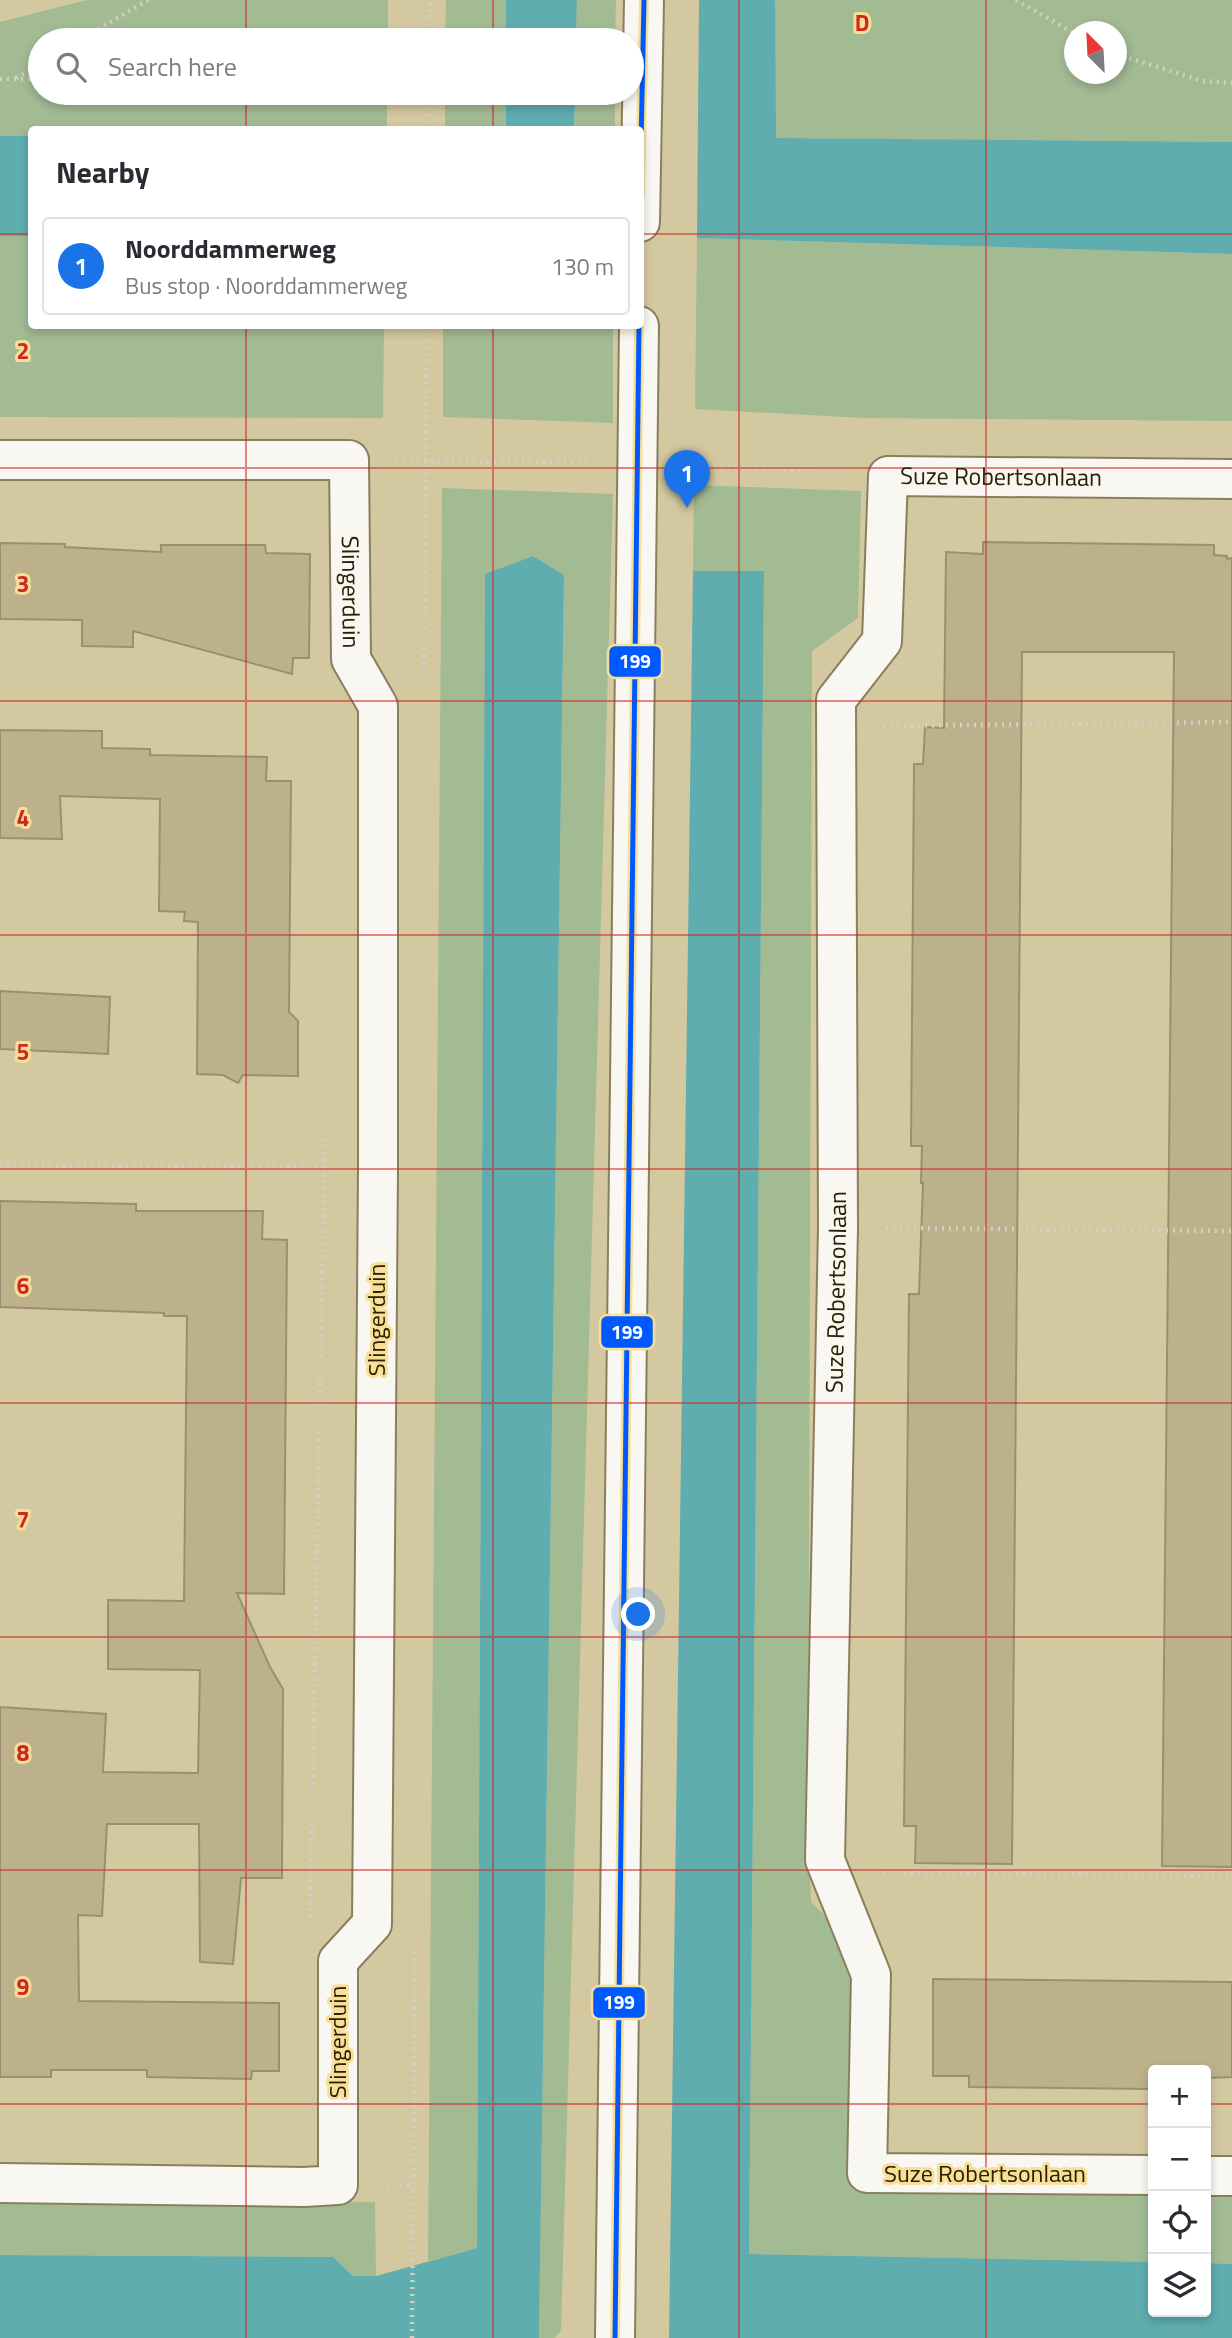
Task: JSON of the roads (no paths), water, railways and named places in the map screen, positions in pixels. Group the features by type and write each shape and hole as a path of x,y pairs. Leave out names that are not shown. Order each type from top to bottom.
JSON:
{"street":[{"path":"643,28 644,0"},
{"path":"642,105 642,126"},
{"path":"615,2338 639,329"},
{"name":"Slingerduin","path":"0,460 349,460 351,659 378,706 378,1168 372,1924 338,1961 338,2185 304,2187 0,2183"},
{"name":"Suze Robertsonlaan","path":"1148,2175 867,2173 871,1975 825,1860 838,1228 836,700 882,641 888,476 1232,479"},
{"path":"1211,2176 1232,2176"}],"water":[{"path":"506,0 577,0 576,28 506,28"},
{"path":"699,0 775,0 776,138 1232,142 1232,254 697,238"},
{"path":"506,105 575,105 574,126 506,126"},
{"path":"0,136 28,136 28,236 0,236"},
{"path":"533,556 564,575 539,2338 0,2338 0,2255 333,2257 353,2276 376,2276 477,2248 485,574"},
{"path":"693,571 764,571 749,2254 1148,2262 1148,2317 1211,2317 1211,2263 1232,2264 1232,2338 669,2338"}],"place":[{"name":"Noorddammerweg","path":"687,508"}]}
